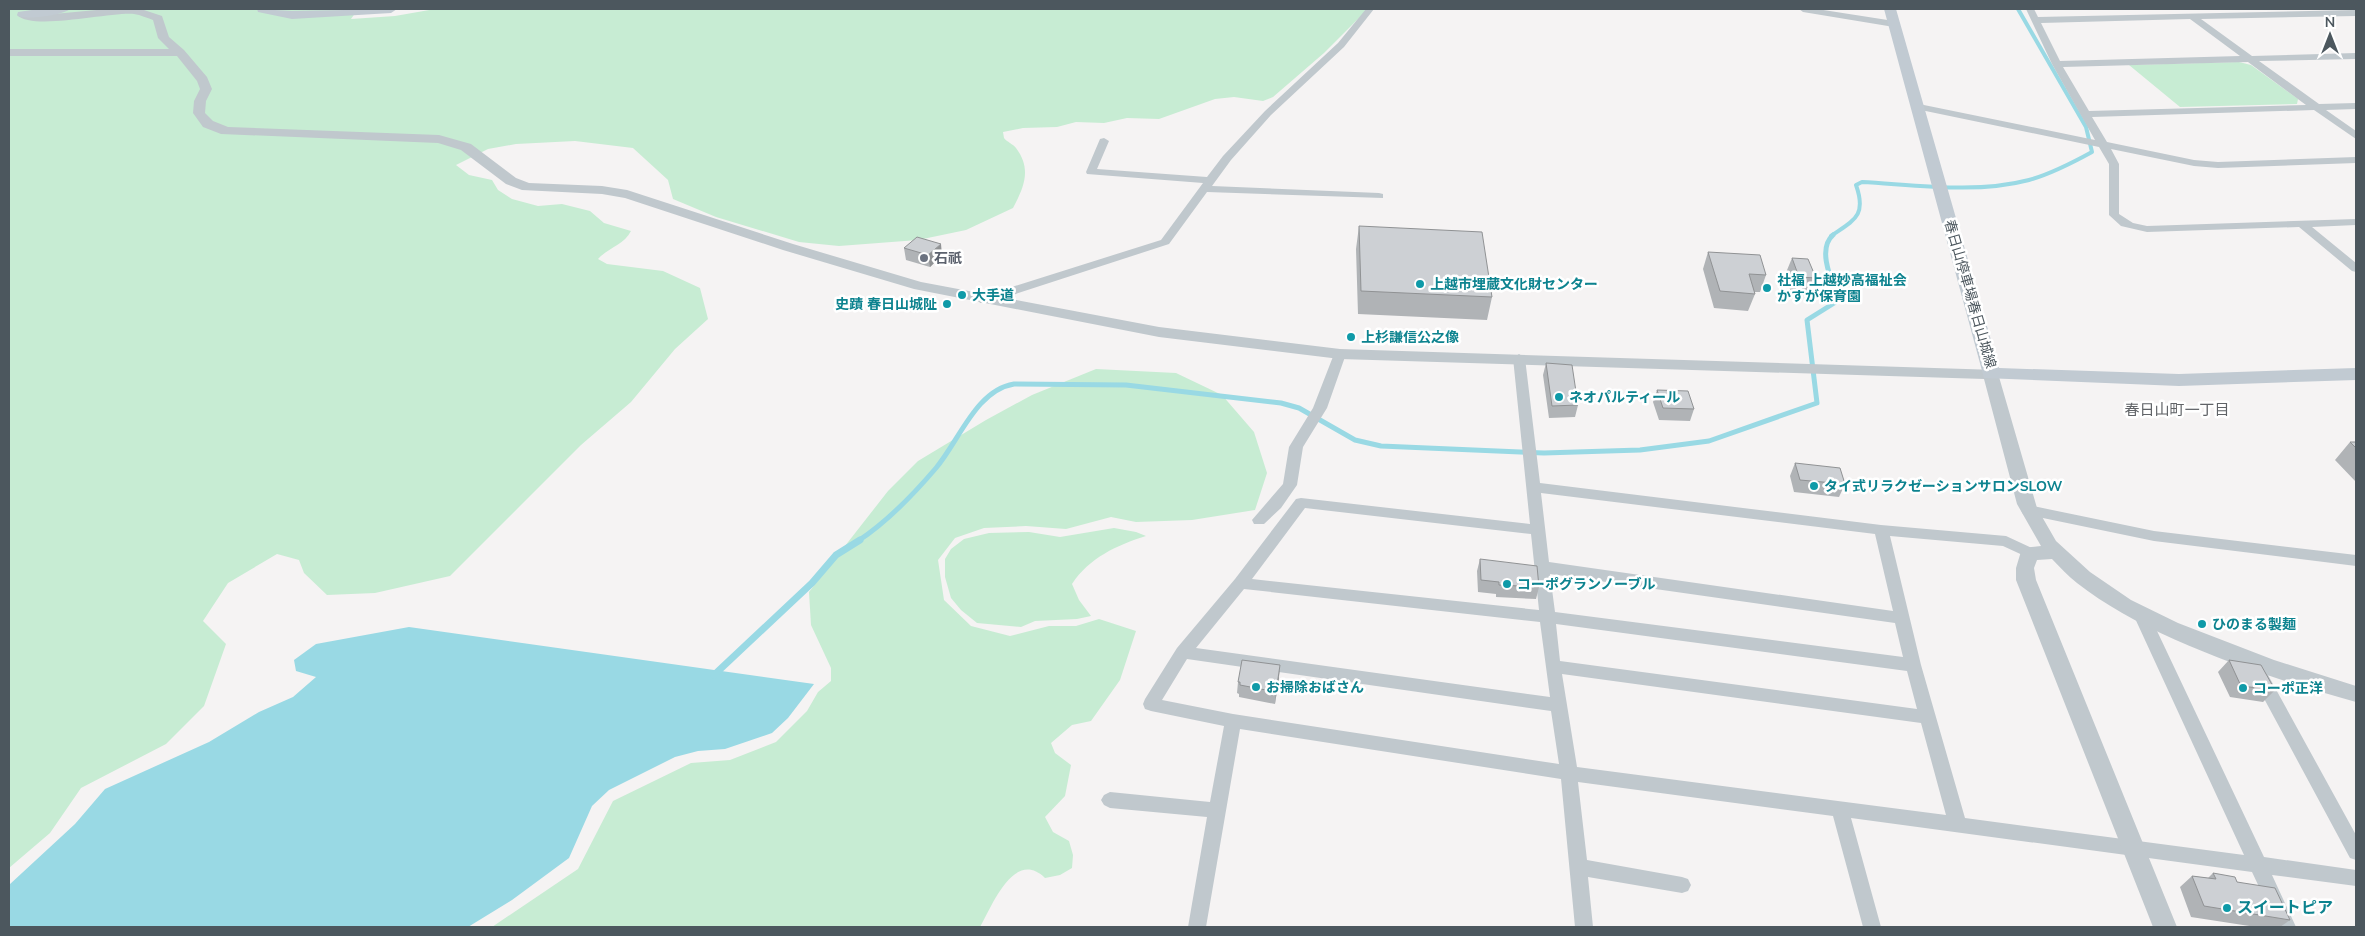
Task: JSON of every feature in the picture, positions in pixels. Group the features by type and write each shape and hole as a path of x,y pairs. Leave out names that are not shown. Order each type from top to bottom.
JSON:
{"main road":[{"path":"23,15 64,9"},
{"path":"263,9 292,15 391,9"},
{"name":"春日山停車場春日山城線","path":"1890,9 1919,107 1990,374 2179,380 2356,374"}],"street":[{"path":"984,300 1165,242 1209,185 1227,158 1268,113 1341,45 1370,9"},
{"path":"1803,9 1894,24"},
{"path":"2030,9 2057,64 2114,164 2114,215 2128,225 2147,229 2356,222"},
{"path":"2181,9 2356,136"},
{"path":"23,15 30,18 39,18 121,11 146,13 158,18 164,38 180,52 203,80 206,89 199,113 208,124 226,131 439,139 466,147 511,181 527,187 602,190 627,194 788,247 919,286 984,300 1159,332 1340,354 1519,358 1990,374 2028,510 2055,552 2087,579 2141,614 2192,638 2250,660 2356,694"},
{"path":"2036,20 2356,13"},
{"path":"9,53 180,52"},
{"path":"2057,64 2356,56"},
{"path":"2085,114 2356,106"},
{"path":"1919,107 2169,160 2218,165 2356,160"},
{"path":"1104,141 1091,172 1209,185 1379,196"},
{"path":"2302,224 2356,269"},
{"path":"1259,520 1276,504 1290,485 1296,447 1320,408 1340,354"},
{"path":"1519,358 1553,666 1568,773 1584,927"},
{"path":"1533,487 1881,530 2006,541 2029,553 2055,552"},
{"path":"1538,530 1301,503 1240,583 1183,652 1151,704 1233,721 1568,773 2356,878"},
{"path":"2028,510 2154,536 2356,561"},
{"path":"1881,530 1913,665 1958,826"},
{"path":"2029,553 2025,568 2026,580 2165,927"},
{"path":"1542,567 1901,618"},
{"path":"1240,583 1548,617 1913,665"},
{"path":"2141,614 2287,927"},
{"path":"1183,652 1559,705"},
{"path":"2250,660 2356,852"},
{"path":"1553,666 1929,718"},
{"path":"1197,927 1233,721"},
{"path":"1110,800 1216,810"},
{"path":"1840,810 1872,927"},
{"path":"1577,867 1682,884"}],"green space":[{"path":"9,9 358,9 351,19 395,16 435,9 1368,9 1324,53 1273,97 1263,101 1234,97 1215,99 1159,119 1127,118 1104,123 1076,122 1057,127 1023,128 1003,132 1004,138 1015,147 1024,163 1025,178 1013,208 966,230 918,240 839,246 799,242 716,217 673,199 668,180 633,148 575,141 516,144 488,149 456,165 469,175 492,180 498,190 512,199 538,206 562,204 590,211 604,223 631,231 624,240 598,259 607,264 663,271 700,288 708,319 675,349 631,402 581,445 450,576 375,593 327,595 304,573 299,560 277,554 228,583 203,621 226,644 204,706 166,744 81,788 50,833 9,868"},
{"path":"2239,62 2251,65 2298,99 2297,104 2180,107 2129,65"},
{"path":"1096,369 1176,373 1222,395 1254,432 1267,473 1255,510 1192,520 1136,522 1111,517 1066,529 1026,526 984,528 955,538 938,560 944,600 971,626 1010,636 1049,626 1076,626 1099,619 1136,631 1120,680 1091,721 1072,725 1051,743 1055,753 1071,765 1065,796 1045,817 1053,832 1069,841 1073,855 1072,868 1060,875 1045,878 1034,871 1023,870 1014,875 1005,883 980,927 492,927 578,869 613,801 691,763 730,760 776,742 807,711 818,692 831,681 831,668 811,625 809,592 888,491 918,461 986,420 1032,395"},
{"path":"1114,528 1146,536 1114,548 1095,560 1072,584 1079,600 1091,616 1077,619 1035,621 1021,627 977,623 961,610 951,598 945,577 945,559 951,549 964,539 989,533 1029,532 1060,537"}],"water":[{"path":"409,627 814,684 788,718 772,733 725,749 698,751 675,757 609,790 592,806 569,858 512,900 468,927 9,927 9,885 75,824 105,789 209,742 259,712 293,697 316,677 296,671 294,660 316,644"}],"building":[{"name":"上越市埋蔵文化財センター","path":"1359,226 1482,232 1492,297 1361,291"},
{"path":"917,237 941,244 928,255 904,248"},
{"path":"1708,252 1760,255 1766,275 1749,274 1755,294 1720,291"},
{"path":"1792,258 1808,259 1816,278 1799,277"},
{"path":"1546,363 1572,365 1578,405 1552,406"},
{"path":"1657,390 1688,391 1694,409 1663,408"},
{"path":"2350,442 2356,442 2356,448"},
{"path":"1795,463 1840,468 1845,484 1800,480"},
{"path":"1480,559 1537,566 1539,587 1499,585 1499,582 1481,580"},
{"path":"1242,660 1280,665 1276,692 1240,685 1240,682 1238,682"},
{"path":"2229,660 2261,665 2275,690 2241,686"},
{"path":"2213,873 2235,877 2237,882 2275,888 2290,920 2204,906 2192,876 2216,879"}],"waterway":[{"path":"1831,236 1852,221 1859,211 1859,195 1856,185 1862,182 1967,188 1988,187 2029,180 2045,175 2092,152 2086,127 2018,9"},
{"path":"858,541 889,517 936,468 979,406 1001,388 1014,384 1126,385 1281,403 1299,408 1355,440 1381,446 1544,453 1640,450 1709,441 1817,403 1807,320 1839,300 1827,267 1826,258 1828,241 1833,235"},
{"path":"714,675 812,583 836,555 860,540"}],"place":[{"name":"石祇","path":"924,258"},
{"name":"上越市埋蔵文化財センター","path":"1420,284"},
{"name":"社福 上越妙高福祉会 かすが保育園","path":"1767,288"},
{"name":"大手道","path":"962,295"},
{"name":"史蹟 春日山城阯","path":"947,304"},
{"name":"上杉謙信公之像","path":"1351,337"},
{"name":"ネオパルティール","path":"1559,397"},
{"name":"タイ式リラクゼーションサロンSLOW","path":"1814,486"},
{"name":"コーポグランノーブル","path":"1507,584"},
{"name":"ひのまる製麺","path":"2202,624"},
{"name":"お掃除おばさん","path":"1256,687"},
{"name":"コーポ正洋","path":"2243,688"},
{"name":"スイートピア","path":"2227,908"}],"district":[{"name":"春日山町一丁目","path":"2177,410"}]}
